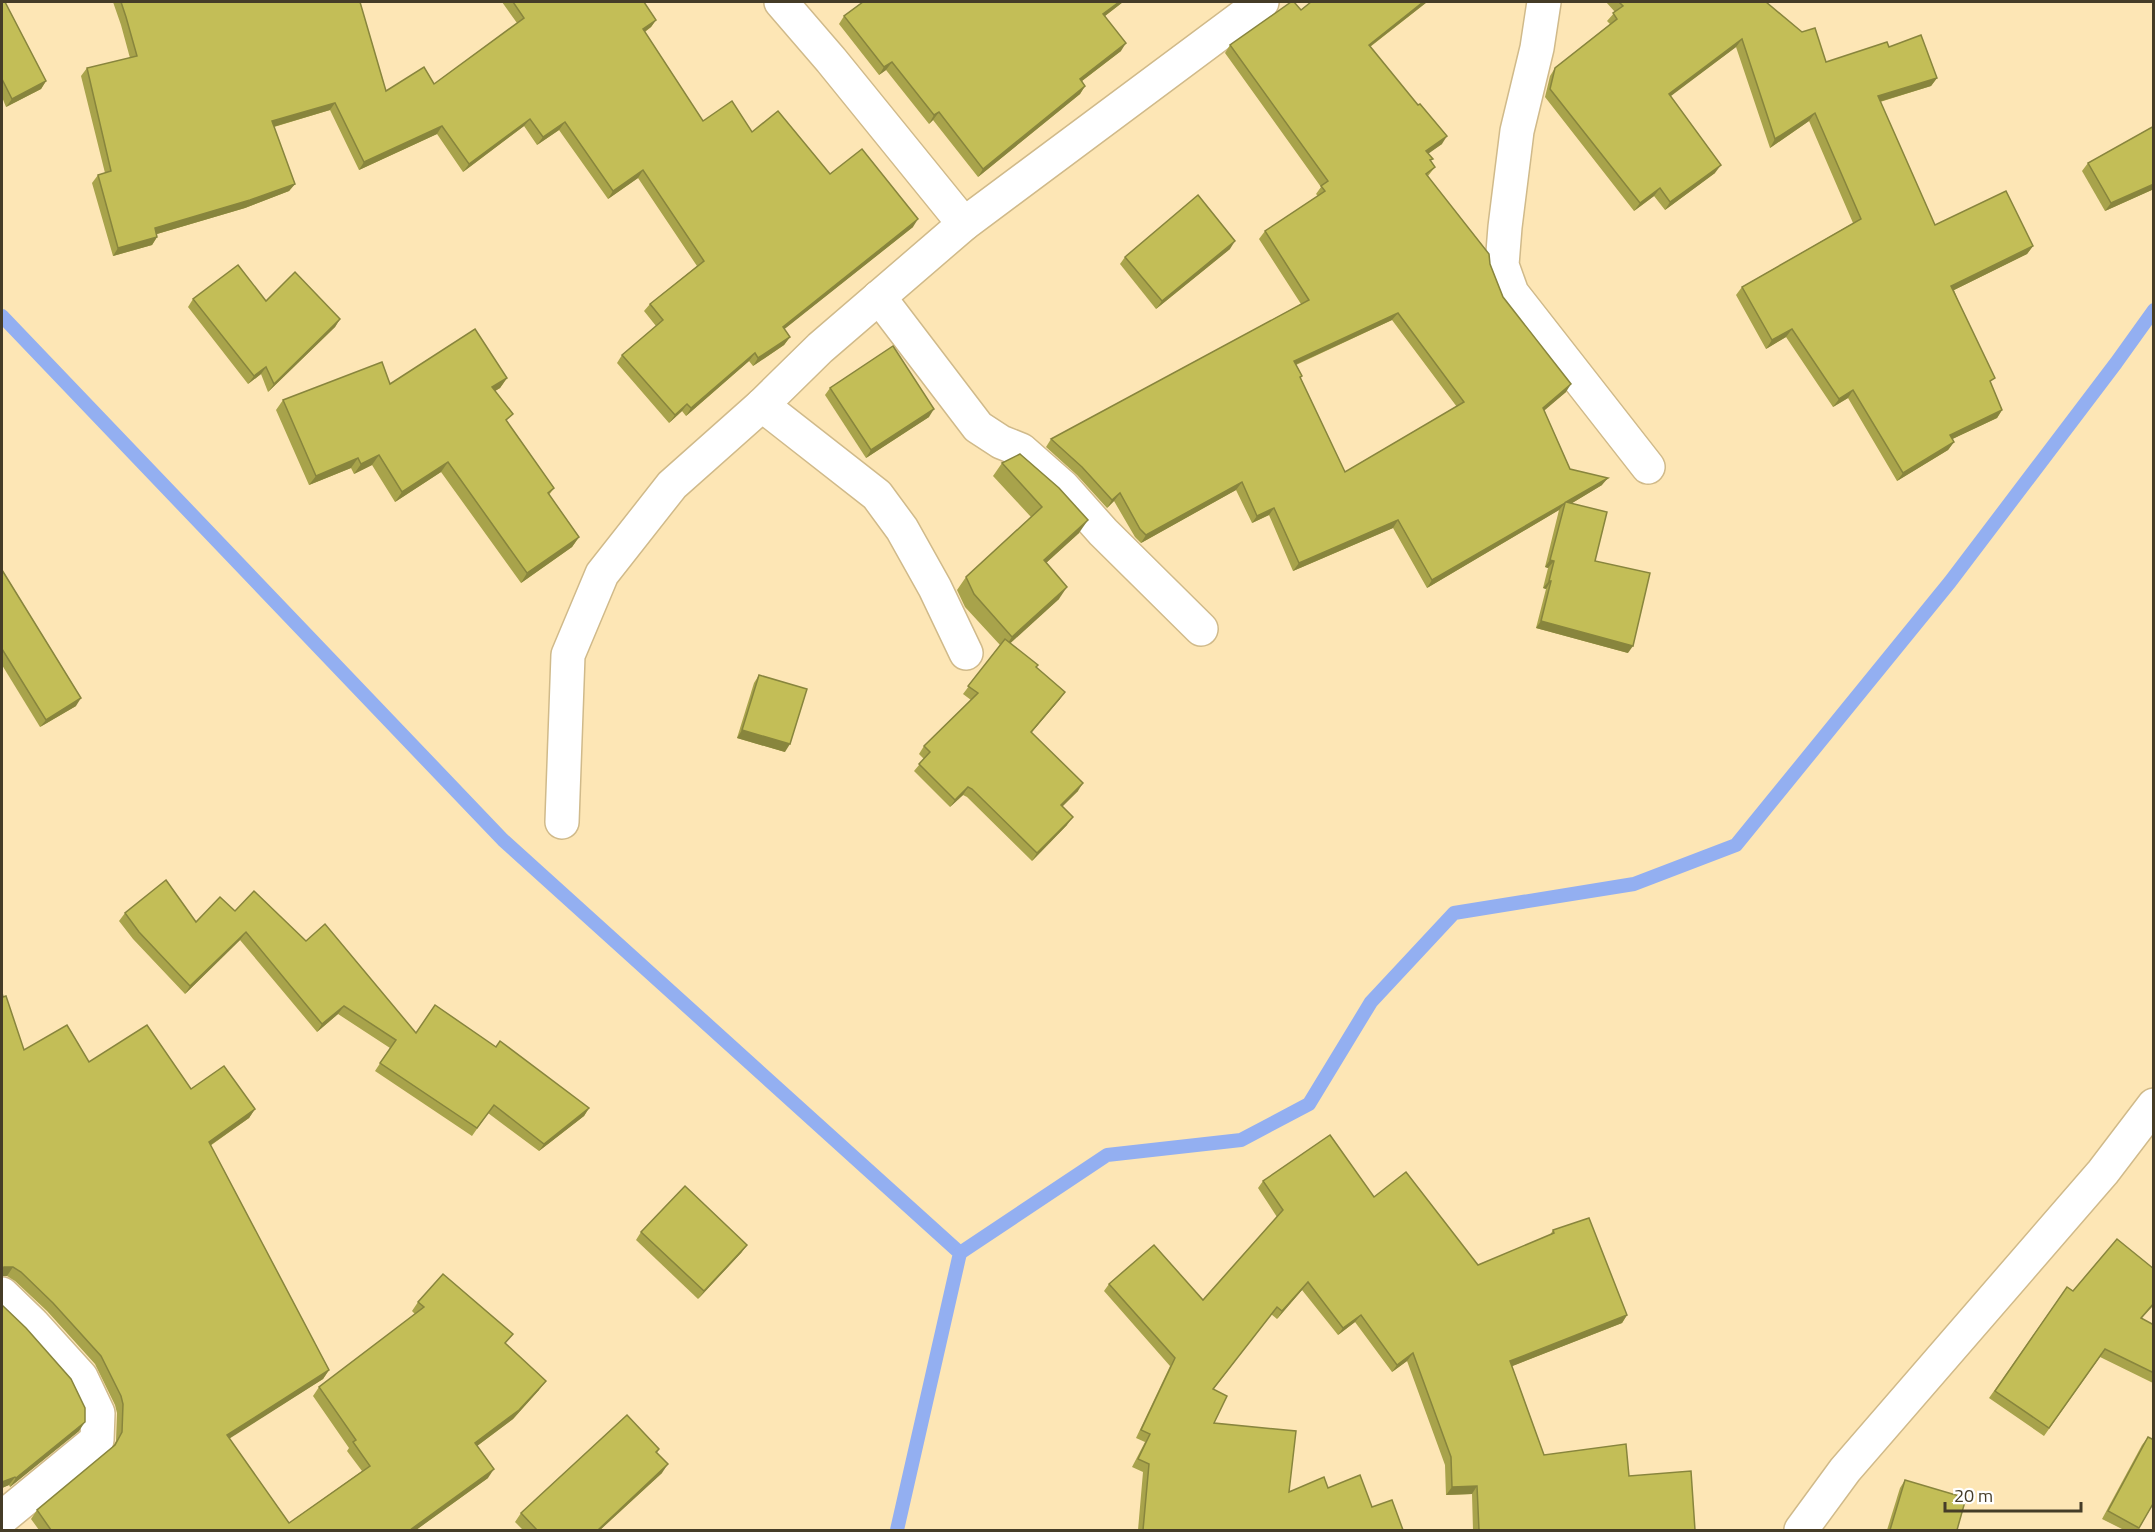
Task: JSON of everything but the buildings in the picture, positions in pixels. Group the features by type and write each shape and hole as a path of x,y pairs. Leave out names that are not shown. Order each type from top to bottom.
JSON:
{"street":[{"path":"781,2 964,224"},
{"path":"562,822 568,655 602,574 672,485 762,405 820,348 964,224 1262,2"},
{"path":"1544,2 1537,48 1517,131 1502,265 1512,293 1648,467"},
{"path":"879,297 978,427 1001,442 1022,450 1063,487 1102,532 1201,629"},
{"path":"762,405 877,495 902,529 935,588 966,653"},
{"path":"1801,1530 1845,1470 2103,1172 2154,1105"},
{"path":"2,1294 81,1377 98,1413 97,1440 2,1518"}],"waterway":[{"path":"960,1253 1107,1155 1241,1140 1309,1104 1371,1002 1454,913 1634,884 1736,845 1950,582 2154,310"},
{"path":"2,316 503,840 960,1253 897,1530"}]}
